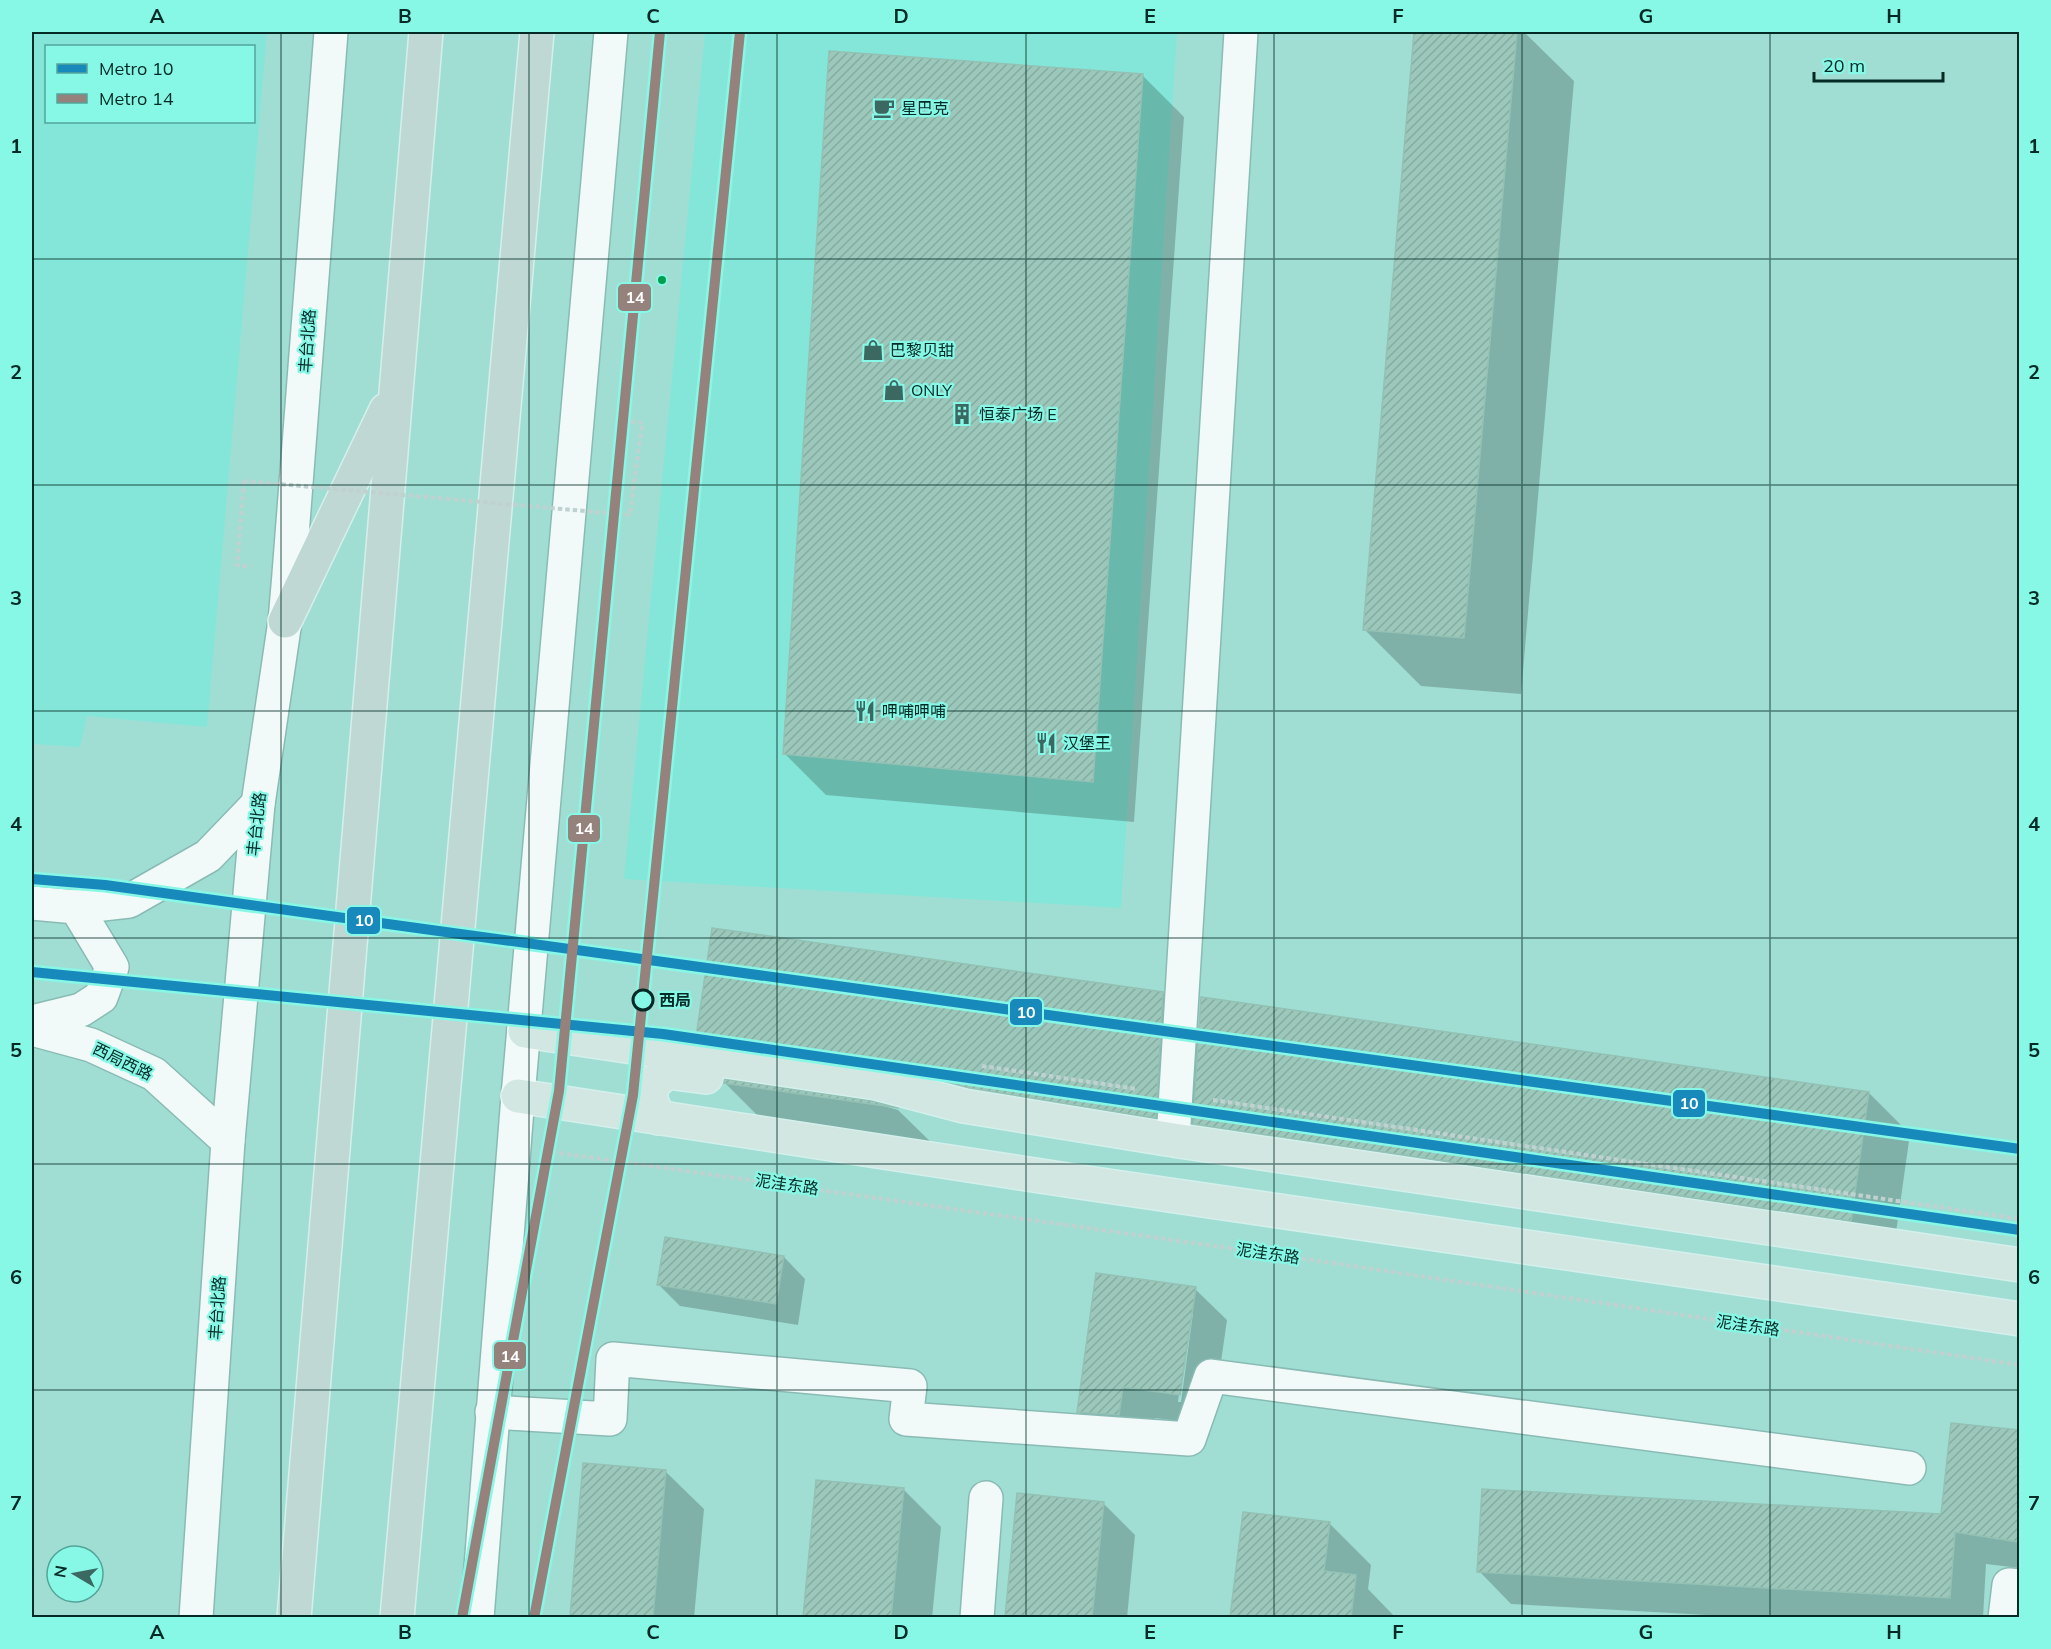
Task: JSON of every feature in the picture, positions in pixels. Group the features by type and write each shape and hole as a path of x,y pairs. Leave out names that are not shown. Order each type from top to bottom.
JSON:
{"highway":[{"path":"294,1617 426,32"},
{"path":"400,1609 537,32"},
{"path":"285,621 395,392"}],"main road":[{"path":"525,1031 877,1083 964,1106"},
{"path":"659,1118 651,1101 651,1085 667,1072 872,1100 964,1106 1173,1140 2019,1265"},
{"path":"518,1096 1080,1182 2019,1319"}],"street":[{"name":"丰台北路","path":"196,1617 228,1141 258,804 285,621 331,32"},
{"path":"477,1617 518,1096 611,32"},
{"path":"1173,1140 1241,32"},
{"path":"32,903 76,907 129,902 208,855 258,804"},
{"path":"32,1022 81,1010 101,997 112,967 76,907"},
{"name":"西局西路","path":"32,1029 91,1045 154,1074 228,1141"},
{"path":"492,1412 610,1419 613,1359 910,1386 906,1419 1189,1440 1211,1376 1909,1468"},
{"path":"977,1617 986,1498"},
{"path":"2005,1617 2009,1585 2019,1587"}],"path":[{"path":"237,565 244,481 630,514 642,423"},
{"path":"975,1065 2019,1219"},
{"name":"泥洼东路","path":"515,1148 607,1158 1259,1252 2019,1365"}],"shaded area":[{"path":"32,32 267,32 207,727 87,716 80,747 32,744"},
{"path":"705,32 1177,32 1121,908 624,879"}],"building":[{"path":"1414,32 1517,32 1464,638 1363,630"},
{"name":"恒泰广场 E","path":"829,51 1143,74 1093,782 783,754"},
{"path":"712,928 1163,992 1156,1118 968,1088 880,1064 696,1037"},
{"path":"1201,997 1869,1092 1851,1221 1193,1124"},
{"path":"725,1079 873,1101 899,1108 723,1083"},
{"path":"665,1237 784,1256 776,1304 657,1285"},
{"path":"1096,1273 1196,1287 1180,1395 1123,1387 1119,1415 1077,1412"},
{"path":"1951,1423 2019,1430 2019,1542 1955,1532 1950,1598 1477,1572 1482,1489 1941,1514"},
{"path":"583,1463 666,1470 653,1617 570,1617"},
{"path":"816,1480 904,1488 891,1617 803,1617"},
{"path":"1017,1493 1104,1502 1092,1617 1005,1617"},
{"path":"1243,1512 1330,1522 1324,1571 1356,1575 1351,1617 1230,1617"}],"metro line":[{"name":"14","path":"462,1618 559,1091 660,32"},
{"name":"14","path":"534,1618 633,1095 740,32"},
{"name":"10","path":"32,879 105,885 2020,1149"},
{"name":"10","path":"32,972 663,1034 2020,1230"}],"place":[{"name":"星巴克","path":"884,108"},
{"name":"巴黎贝甜","path":"873,350"},
{"name":"ONLY","path":"894,390"},
{"name":"恒泰广场 E","path":"962,414"},
{"name":"呷哺呷哺","path":"865,711"},
{"name":"汉堡王","path":"1046,743"},
{"name":"西局","path":"643,1000"}]}
